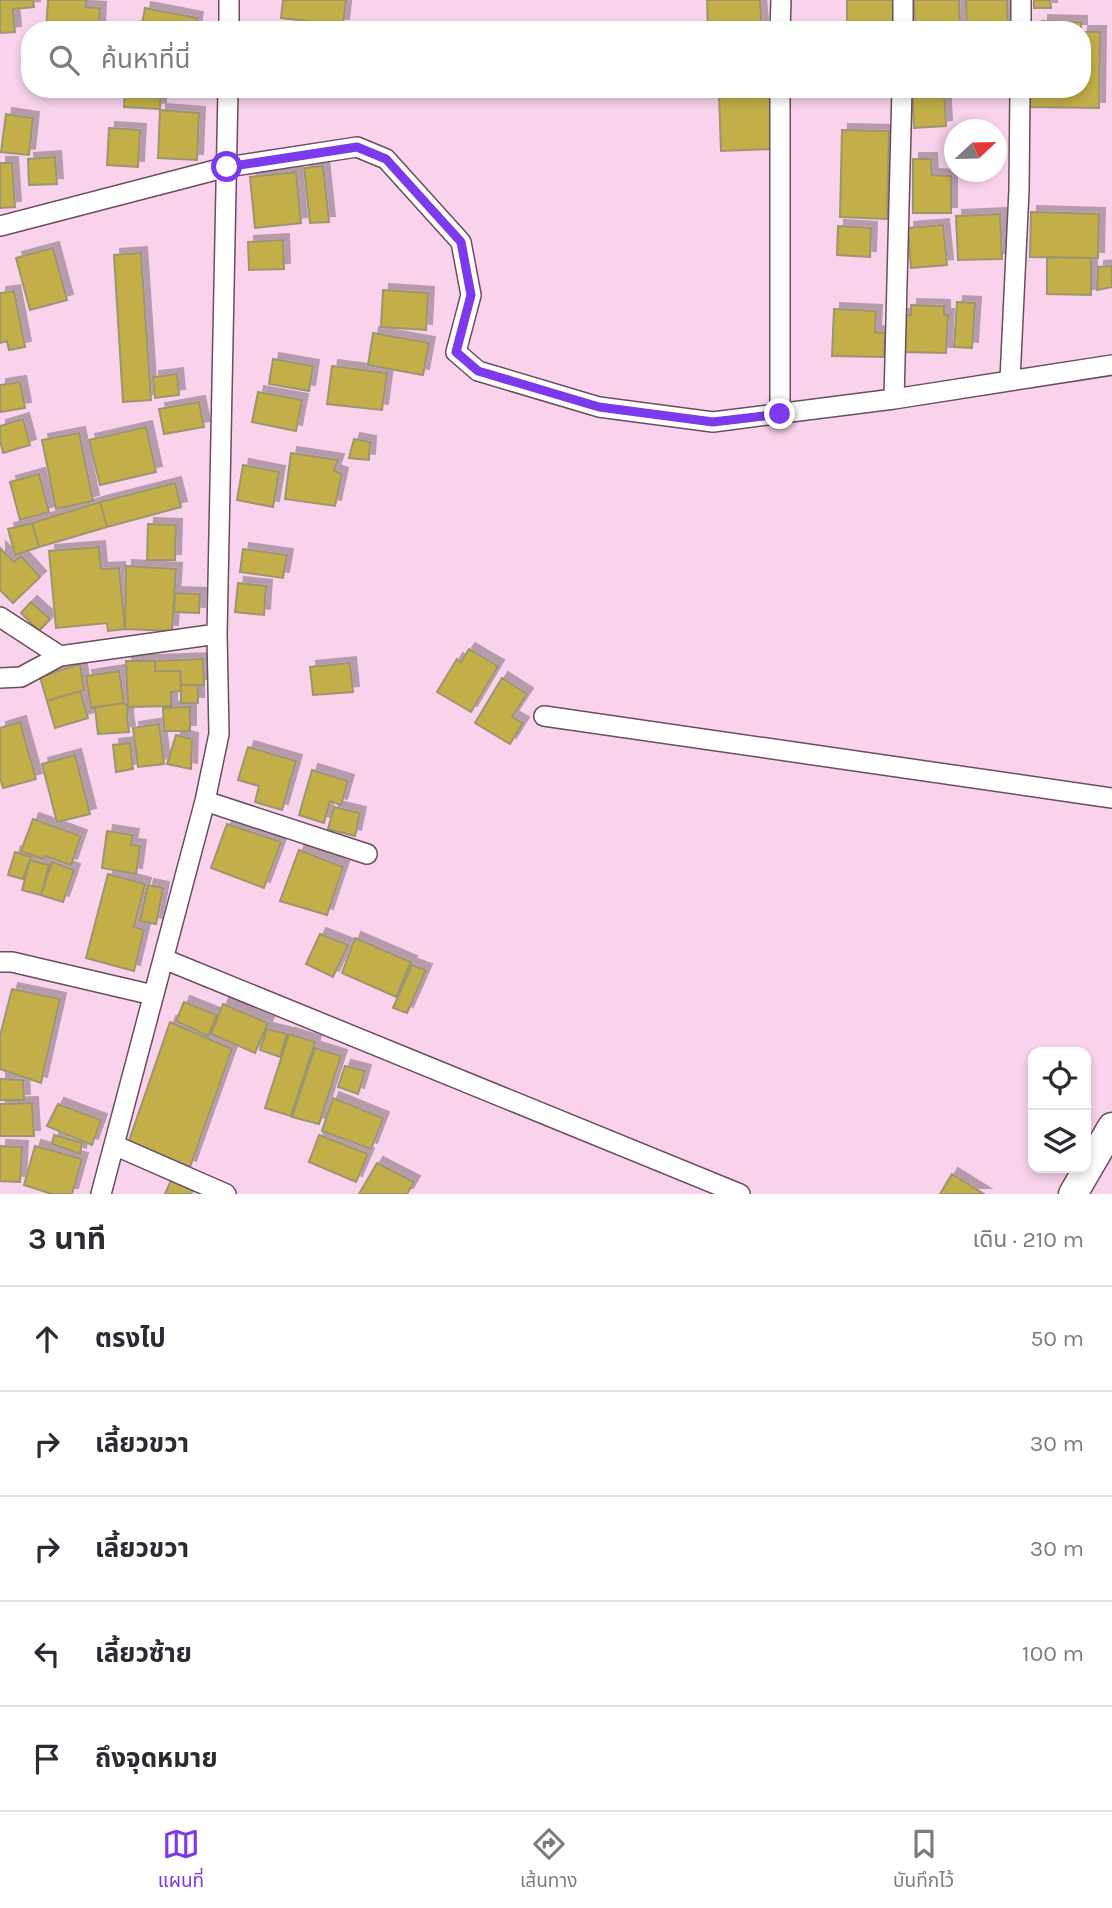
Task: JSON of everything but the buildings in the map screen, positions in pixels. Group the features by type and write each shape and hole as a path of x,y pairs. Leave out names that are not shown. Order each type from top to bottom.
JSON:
{"street":[{"path":"229,0 229,21"},
{"path":"780,21 781,0"},
{"path":"903,0 903,21"},
{"path":"1021,0 1021,21"},
{"path":"101,1194 205,801 219,734 217,634 228,98"},
{"path":"780,98 780,414"},
{"path":"894,399 901,98"},
{"path":"1010,380 1019,190 1020,98"},
{"path":"0,226 227,167 357,147 386,159 461,242 471,295 456,352 478,371 599,407 713,422 894,399 1112,365"},
{"path":"0,617 60,656"},
{"path":"0,678 21,677 60,656 217,634"},
{"path":"544,716 1112,798"},
{"path":"205,801 366,854"},
{"path":"164,959 740,1194"},
{"path":"0,962 12,962 153,995"},
{"path":"1073,1194 1112,1126"},
{"path":"114,1144 226,1194"}],"route":[{"path":"227,167 357,147 386,159 461,242 471,295 456,352 478,371 599,407 713,422 780,414"}]}
